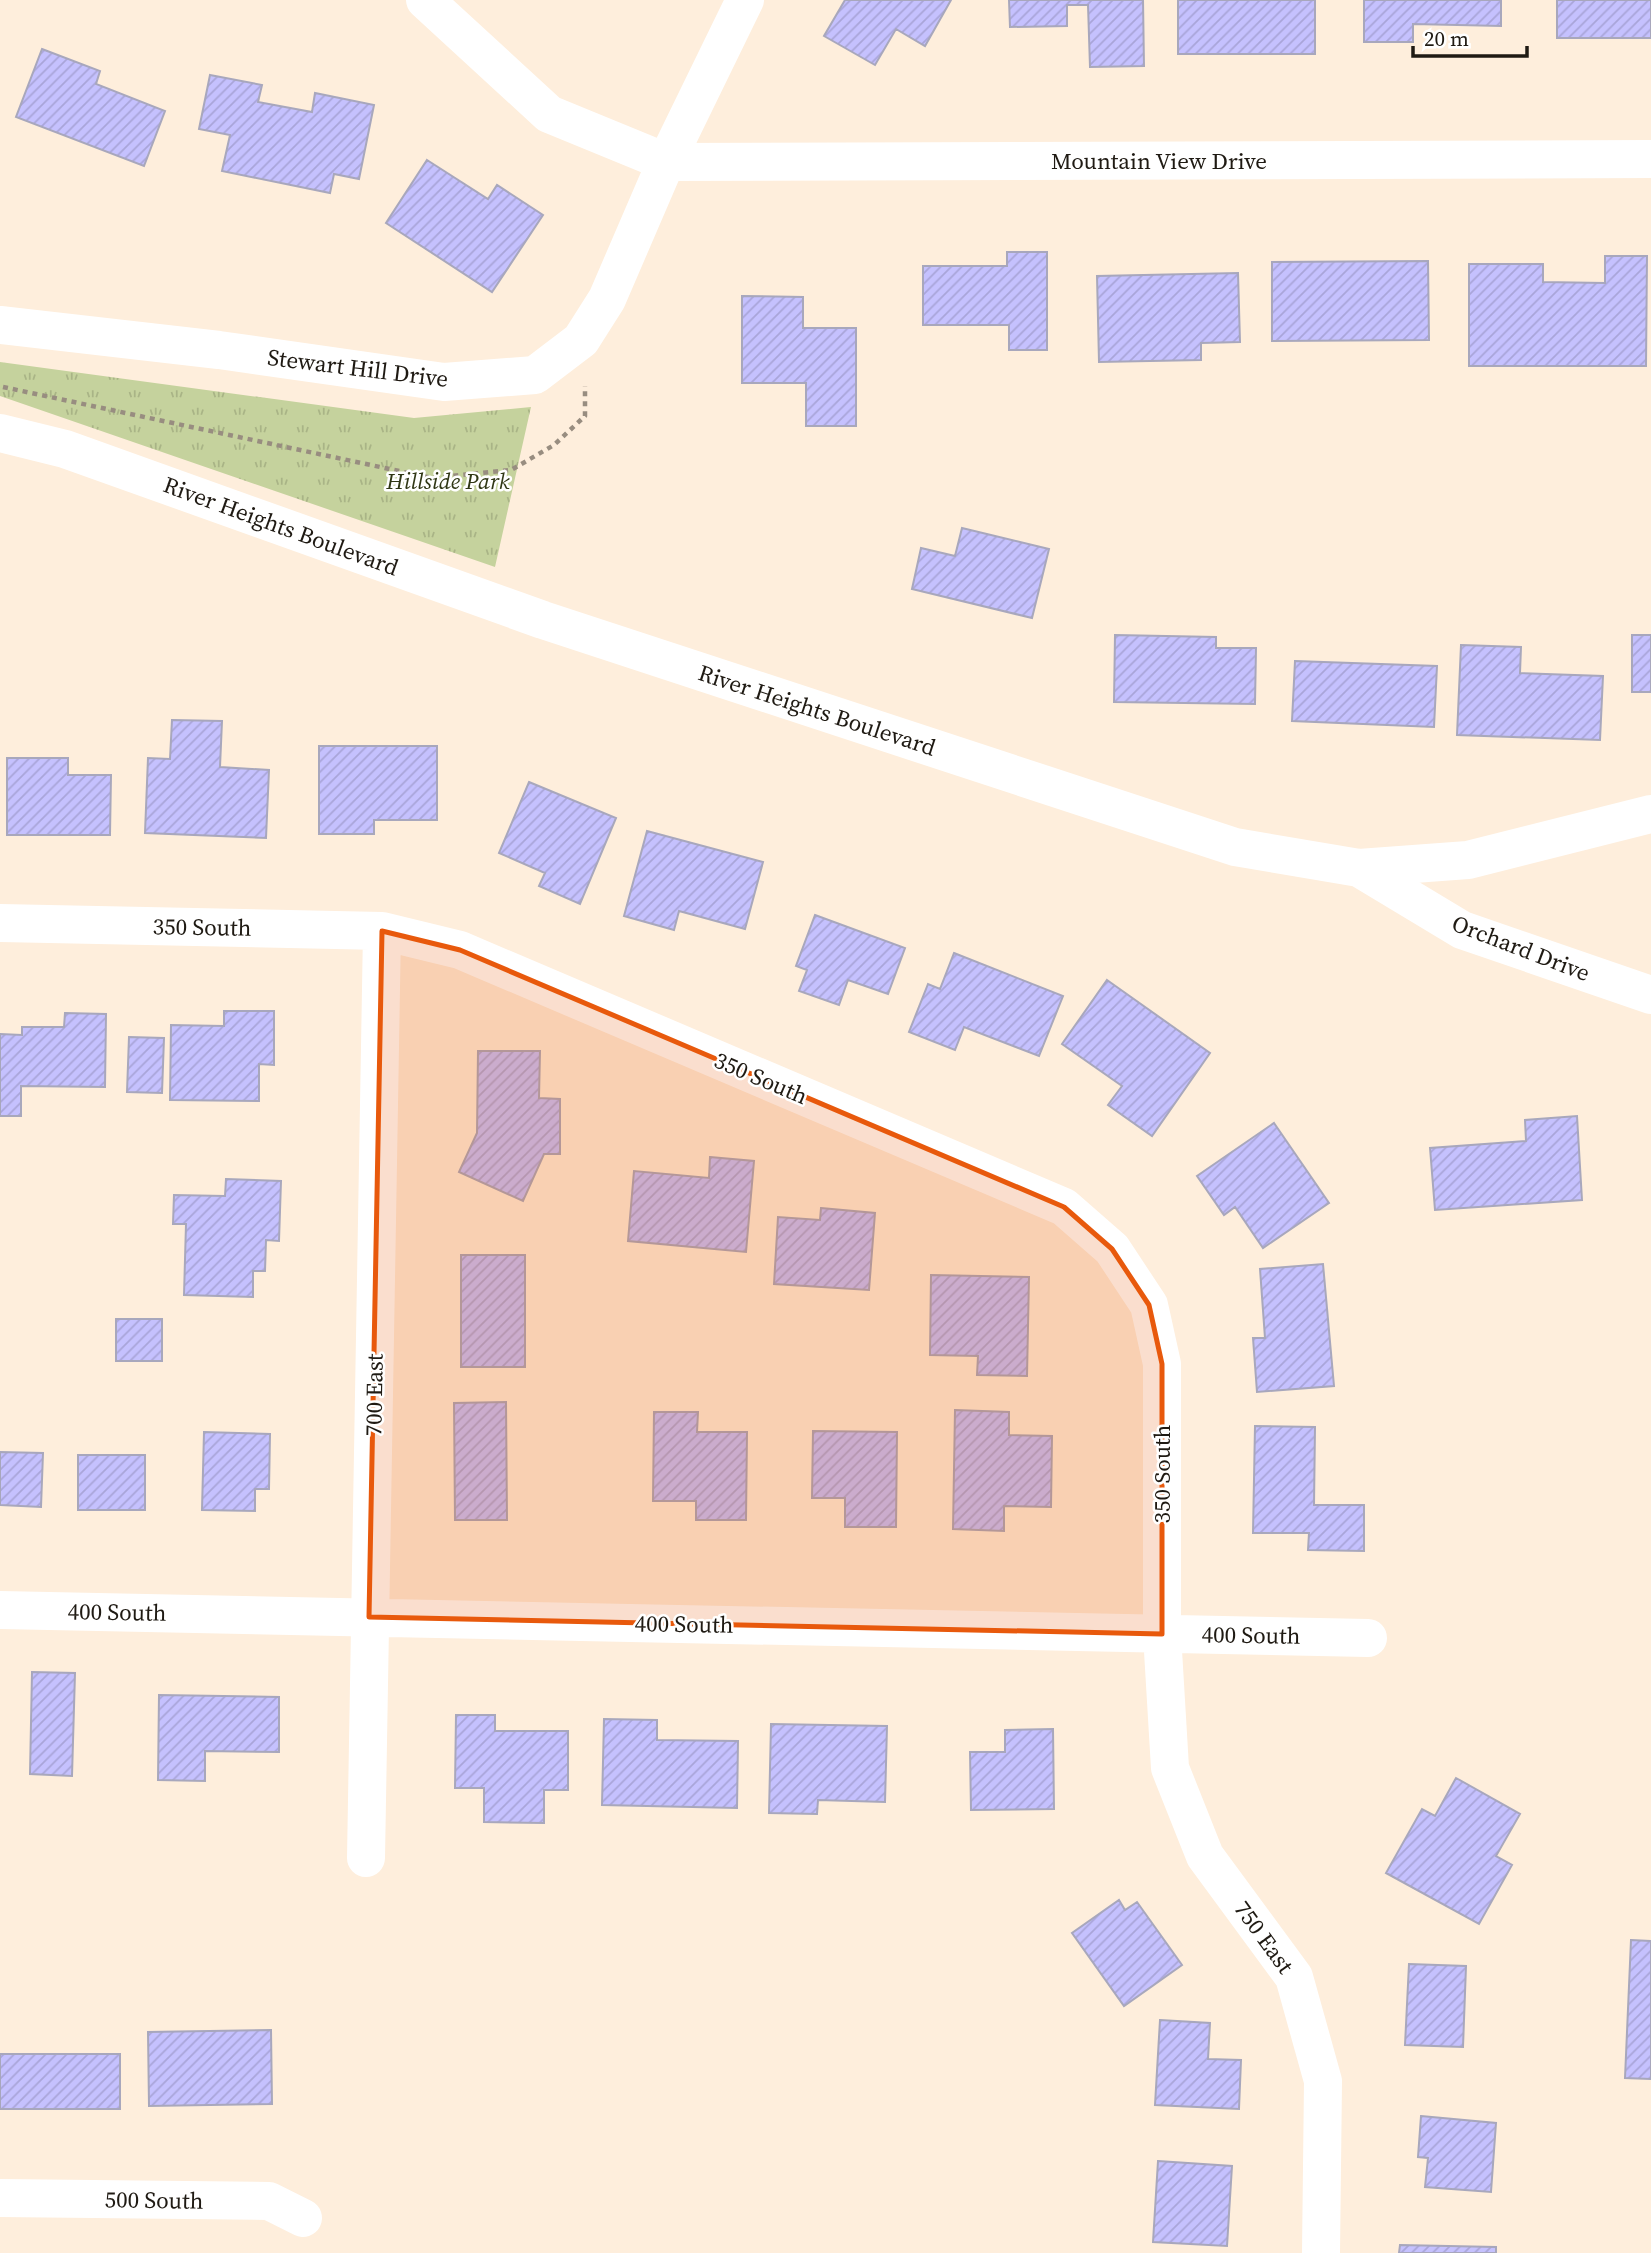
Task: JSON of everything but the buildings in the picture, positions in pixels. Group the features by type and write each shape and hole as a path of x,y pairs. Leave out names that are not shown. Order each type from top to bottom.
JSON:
{"street":[{"path":"425,0 549,114 666,162"},
{"name":"Stewart Hill Drive","path":"0,325 219,350 444,382 535,374 581,340 607,299 666,162 745,0"},
{"name":"Mountain View Drive","path":"666,162 1651,159"},
{"name":"River Heights Boulevard","path":"0,433 65,449 543,620 1234,847 1359,868 1468,860 1651,814"},
{"name":"Orchard Drive","path":"1359,868 1462,930 1651,995"},
{"name":"350 South","path":"0,923 382,931 460,950 1064,1207 1112,1249 1149,1305 1163,1364 1162,1634"},
{"name":"700 East","path":"366,1858 382,931"},
{"name":"400 South","path":"0,1610 1368,1638"},
{"name":"750 East","path":"1162,1634 1170,1768 1205,1856 1294,1977 1323,2081 1321,2253"},
{"name":"500 South","path":"0,2198 269,2201 303,2218"}],"path":[{"path":"3,387 432,478 511,470 554,445 585,416 585,376"}],"highlighted area":[{"path":"382,931 460,950 1064,1207 1112,1249 1149,1305 1162,1364 1162,1634 369,1617"}],"green space":[{"name":"Hillside Park","path":"0,362 414,418 531,407 495,567 0,396"}]}
